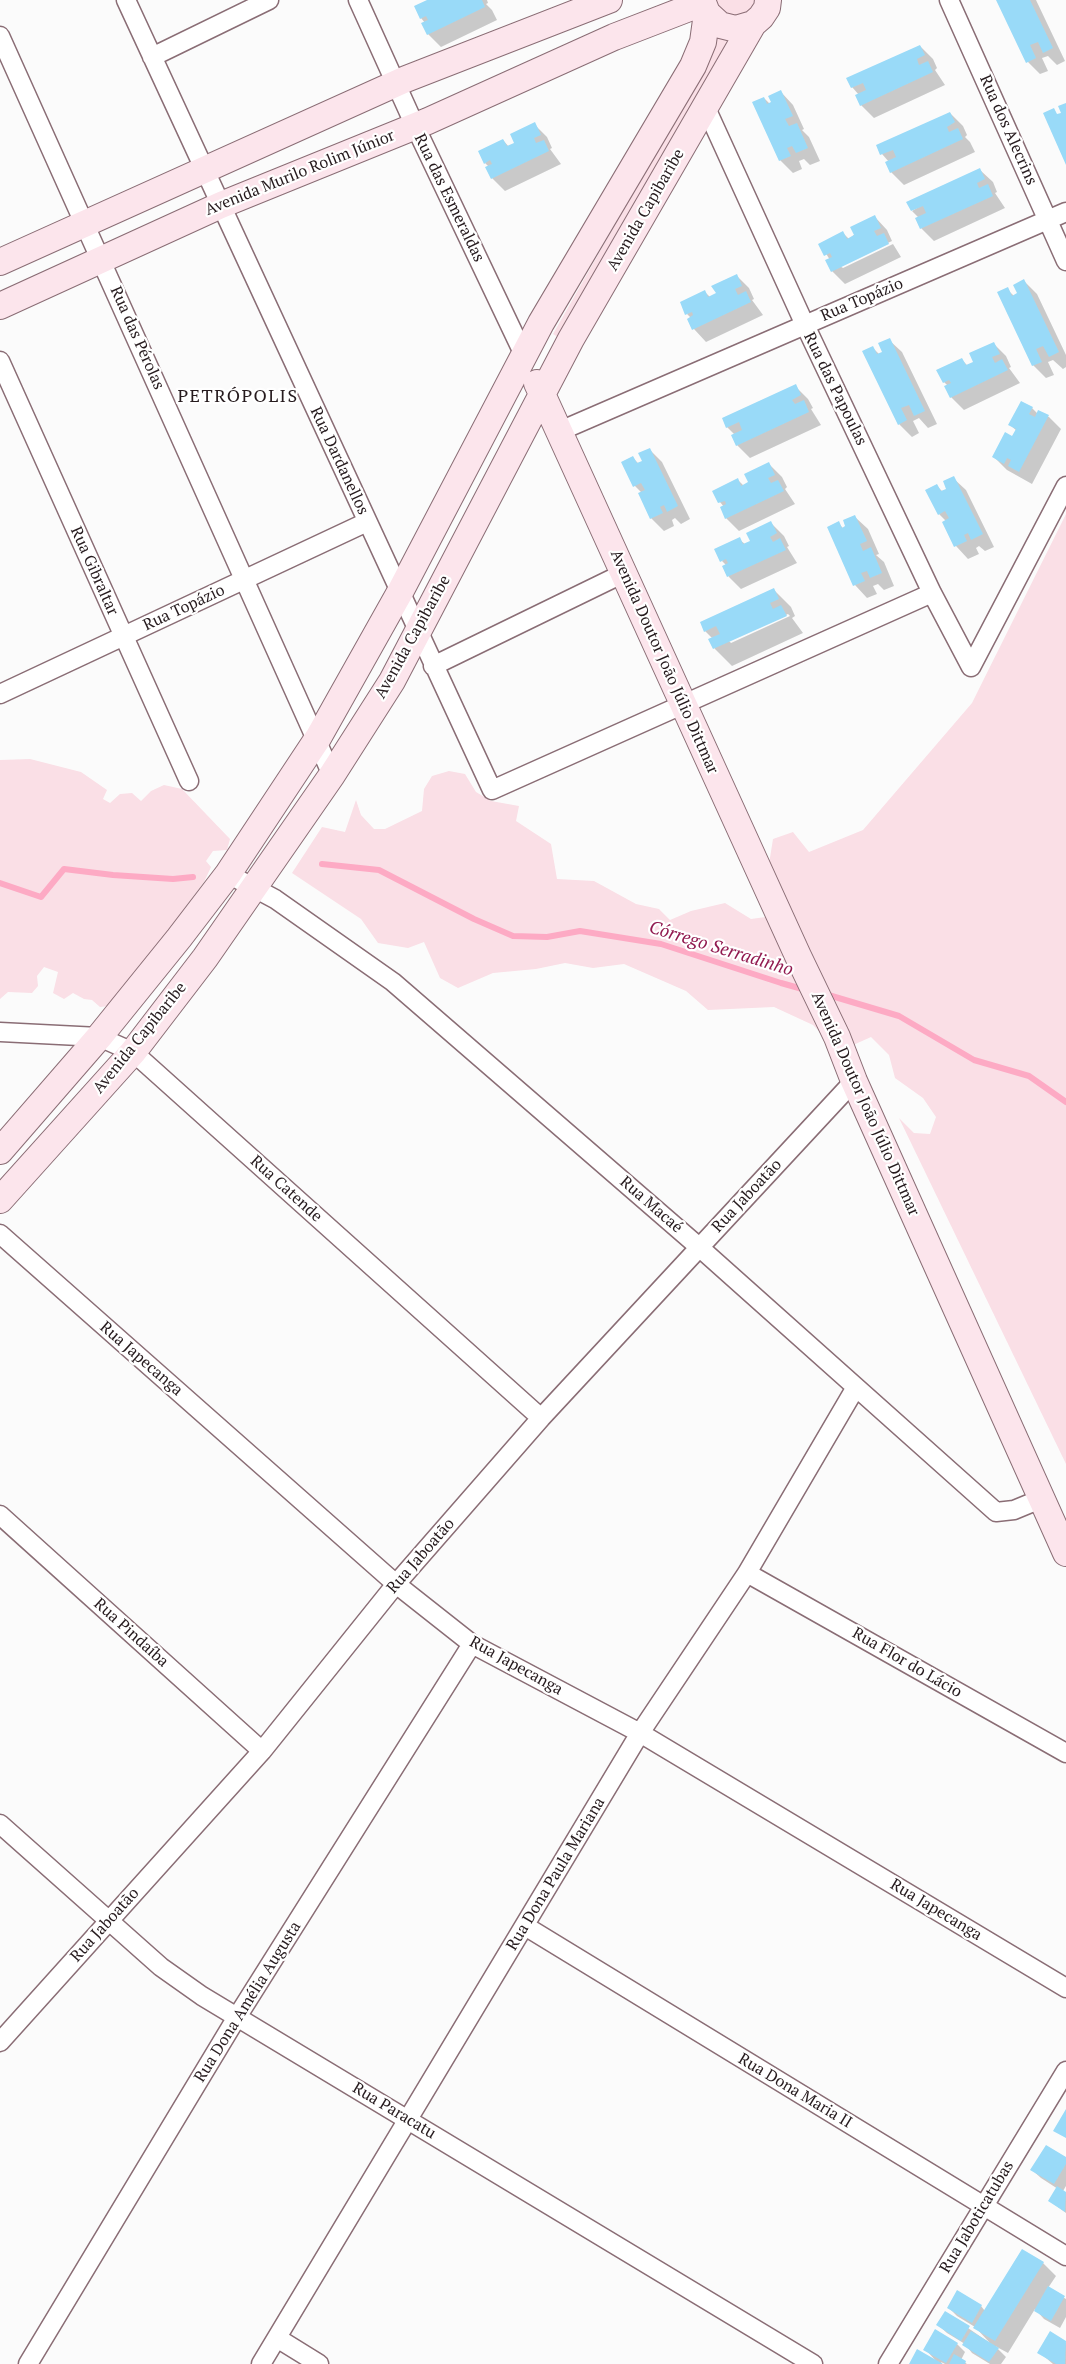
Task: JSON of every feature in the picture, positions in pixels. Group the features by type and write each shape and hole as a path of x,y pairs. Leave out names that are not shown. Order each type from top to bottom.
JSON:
{"main road":[{"path":"0,262 204,168 396,84 603,2 614,37"},
{"path":"704,5 720,25 736,29 765,8"},
{"name":"Avenida Murilo Rolim Júnior","path":"0,306 221,205 415,126 614,37 704,5"},
{"name":"Avenida Capibaribe","path":"0,1151 99,1036 228,874 318,738 400,592 524,355 693,66 703,42 704,5"},
{"name":"Avenida Capibaribe","path":"0,1200 134,1052 205,958 332,775 392,681 571,339 765,8"},
{"name":"Rua das Esmeraldas","path":"524,355 542,395"},
{"name":"Avenida Doutor João Júlio Dittmar","path":"542,395 837,1037 854,1081 1066,1553"}],"street":[{"name":"Rua Dardanellos","path":"126,0 492,790 684,705"},
{"path":"152,57 269,0"},
{"name":"Rua das Esmeraldas","path":"358,0 524,355"},
{"name":"Rua dos Alecrins","path":"949,0 1066,261"},
{"name":"Rua das Pérolas","path":"0,36 318,738 332,775"},
{"name":"Rua das Papoulas","path":"705,108 932,593 971,667 1066,486"},
{"name":"Rua Topázio","path":"560,431 1066,212"},
{"name":"Rua Gibraltar","path":"0,361 189,781"},
{"name":"Rua Topázio","path":"1,692 367,522"},
{"path":"434,666 624,573"},
{"path":"684,705 932,593"},
{"name":"Rua Macaé","path":"228,874 275,899 393,982 699,1247 996,1512 1014,1510 1043,1498"},
{"name":"Rua Catende","path":"0,1032 99,1036 134,1052 541,1418"},
{"name":"Rua Jaboatão","path":"0,2042 262,1751 396,1584 541,1418 854,1081"},
{"name":"Rua Japecanga","path":"0,1234 396,1584 472,1644 640,1733 1066,1988"},
{"name":"Rua Dona Paula Mariana","path":"261,2364 640,1733 747,1573 856,1387"},
{"name":"Rua Pindaíba","path":"0,1515 262,1751"},
{"name":"Rua Flor do Lácio","path":"747,1573 1066,1753"},
{"name":"Rua Dona Amélia Augusta","path":"28,2364 237,2017 472,1644"},
{"name":"Rua Paracatu","path":"0,1824 160,1967 237,2017 813,2364"},
{"name":"Rua Dona Maria II","path":"525,1926 1066,2256"},
{"name":"Rua Jaboticatubas","path":"888,2364 1066,2071"},
{"path":"277,2338 319,2364"}],"shaded area":[{"path":"711,0 756,0 748,12 732,17 724,15"},
{"path":"718,32 729,35 727,44 564,341 553,334 691,91"},
{"path":"1066,514 1066,1464 899,1118 914,1133 930,1134 936,1117 923,1098 895,1078 889,1055 871,1037 851,1046 823,1035 813,1025 774,1007 708,1010 686,991 624,964 593,968 565,963 536,969 493,973 458,988 440,978 424,942 408,948 378,943 361,919 292,873 322,827 345,832 356,800 361,815 374,829 385,829 422,811 424,789 432,776 449,771 465,774 476,792 491,801 519,806 516,821 551,844 557,879 594,881 636,904 659,909 670,920 691,911 725,903 751,919 780,915 769,864 773,839 793,832 809,852 863,830 972,703"},
{"path":"30,759 81,772 107,790 103,799 110,803 120,794 132,793 141,801 151,791 164,785 182,789 230,839 227,850 213,851 206,861 211,867 204,882 119,997 109,1006 100,1007 92,1000 84,999 73,993 64,999 53,993 58,972 44,967 37,976 38,986 32,993 8,992 0,999 0,760"}],"building":[{"path":"427,0 482,0 485,7 427,35 421,23 428,20 426,16 420,19 414,6"},
{"path":"996,0 1030,0 1053,48 1043,53 1038,42 1030,45 1036,58 1026,63"},
{"path":"920,45 925,55 917,59 919,65 928,61 933,72 860,106 855,95 866,90 863,83 851,88 846,78"},
{"path":"781,90 793,116 785,119 789,126 797,123 808,148 796,153 792,146 787,148 791,156 779,161 752,102 764,97 767,104 771,102 768,96"},
{"path":"1066,103 1066,165 1043,113 1054,108 1057,114 1061,113 1058,106"},
{"path":"950,112 955,122 947,127 949,132 958,128 963,139 890,173 885,162 896,157 893,150 880,155 876,145"},
{"path":"535,122 541,135 534,138 536,143 544,140 549,151 491,179 485,167 492,164 490,160 484,164 478,151 503,139 507,146 514,143 510,134"},
{"path":"980,168 985,179 977,183 979,188 988,184 993,196 920,229 915,218 926,213 923,206 911,211 906,202"},
{"path":"875,215 881,228 874,231 877,236 884,233 889,244 831,272 825,260 832,257 830,253 824,256 818,244 843,231 847,239 854,235 850,227"},
{"path":"737,274 742,286 735,289 738,295 746,291 751,302 692,330 687,319 693,315 692,312 685,315 680,302 705,290 708,297 716,293 711,286"},
{"path":"1024,279 1059,352 1049,357 1043,346 1036,349 1042,362 1032,366 997,292 1008,287 1012,296 1017,293 1013,285"},
{"path":"890,338 925,411 914,416 909,405 901,408 907,420 898,425 862,351 873,346 877,354 882,352 878,343"},
{"path":"994,342 1000,354 992,357 995,363 1002,359 1008,370 950,398 944,386 951,383 949,380 943,383 936,370 962,358 966,365 973,362 969,353"},
{"path":"796,384 801,395 792,400 795,404 804,400 809,412 736,446 731,435 742,430 739,422 726,428 722,418"},
{"path":"1021,401 1033,407 1029,414 1035,417 1038,410 1049,415 1019,472 1008,466 1011,460 1007,458 1004,464 992,457 1005,432 1012,436 1016,429 1008,425"},
{"path":"650,448 678,506 667,512 664,505 660,507 663,513 650,519 638,493 645,490 641,483 633,487 621,462 633,456 637,463 642,461 638,453"},
{"path":"769,462 775,475 768,478 771,483 778,480 784,491 725,519 720,507 726,504 725,501 718,503 712,491 738,478 741,486 748,482 744,474"},
{"path":"954,476 983,534 971,540 968,533 964,535 967,541 954,547 942,522 949,518 945,511 938,515 925,490 937,484 941,491 946,489 943,481"},
{"path":"855,515 867,541 860,544 863,551 871,547 882,573 870,578 867,571 861,573 865,581 853,586 827,527 839,521 842,528 845,526 843,520"},
{"path":"771,521 777,533 770,537 773,542 780,538 786,550 727,577 722,566 728,563 726,559 720,562 714,549 740,537 743,544 750,541 746,533"},
{"path":"774,588 779,599 770,603 773,609 781,605 787,616 713,649 708,639 720,634 716,626 704,632 700,622"},
{"path":"1066,2109 1066,2138 1053,2131"},
{"path":"1046,2145 1066,2157 1066,2164 1054,2184 1030,2170"},
{"path":"1057,2186 1066,2192 1065,2212 1048,2201"},
{"path":"1022,2249 1044,2262 995,2341 973,2328"},
{"path":"1048,2286 1065,2296 1051,2321 1034,2311"},
{"path":"957,2290 982,2305 972,2323 947,2308"},
{"path":"945,2311 970,2326 961,2341 936,2325"},
{"path":"935,2329 958,2343 946,2363 923,2350"},
{"path":"971,2331 999,2348 989,2362 962,2345"},
{"path":"1050,2331 1066,2341 1065,2364 1056,2364 1037,2353"},
{"path":"917,2349 943,2364 909,2364"},
{"path":"954,2354 966,2361 965,2364 949,2364"}],"waterway":[{"name":"Córrego Serradinho","path":"322,864 379,870 474,919 513,936 547,937 580,931 661,944 806,990"},
{"name":"Córrego Serradinho","path":"0,883 41,897 64,869 173,879 193,877"},
{"name":"Córrego Serradinho","path":"825,994 899,1016 974,1060 1029,1076 1066,1102"}],"district":[{"name":"PETRÓPOLIS","path":"238,397"}]}
